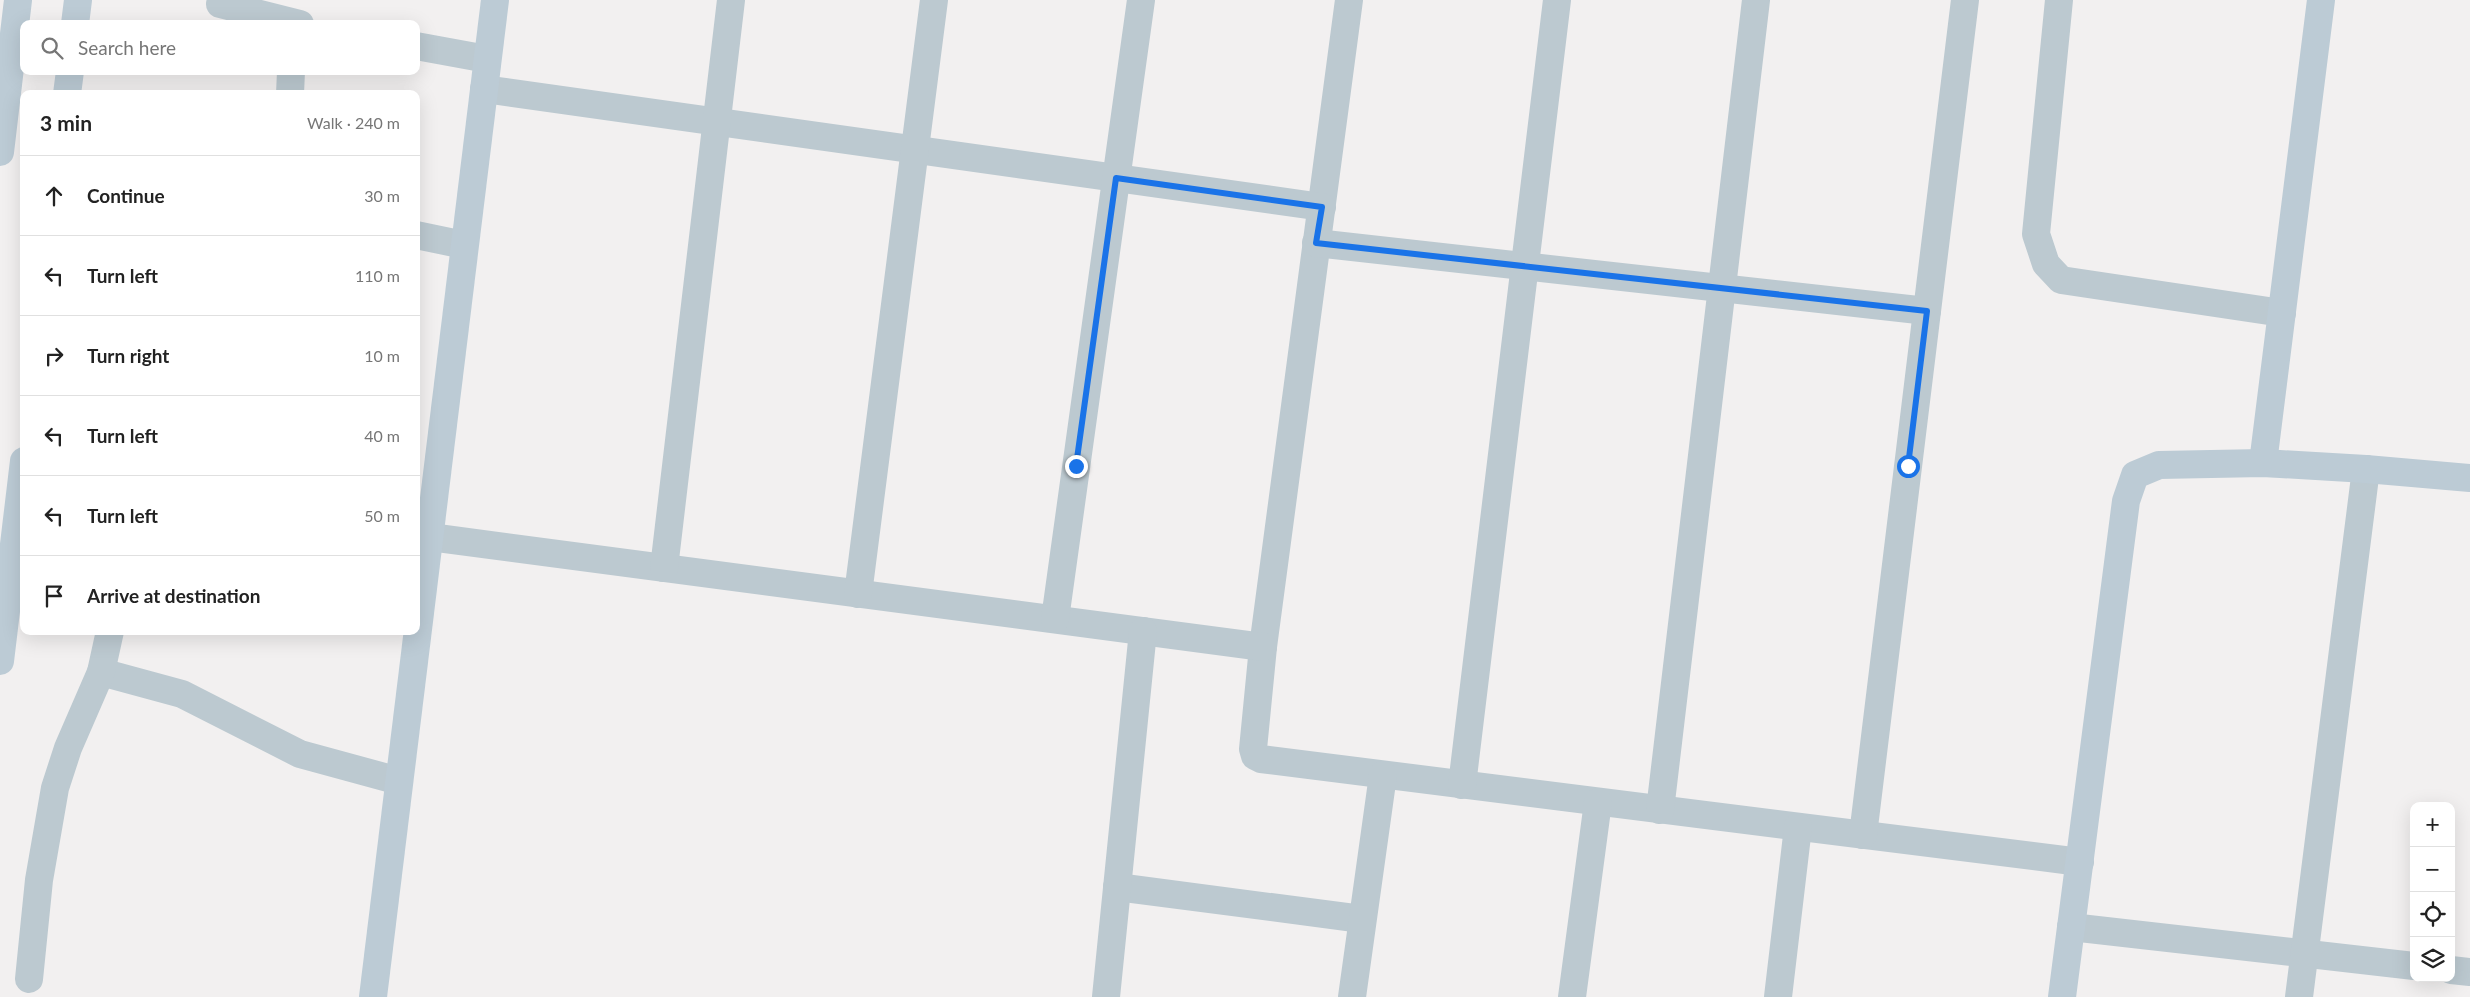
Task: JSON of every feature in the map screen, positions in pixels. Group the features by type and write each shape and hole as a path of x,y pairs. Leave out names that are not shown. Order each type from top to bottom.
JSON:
{"street":[{"path":"0,152 18,0"},
{"path":"76,20 78,0"},
{"path":"420,589 430,537 495,0"},
{"path":"664,568 731,0"},
{"path":"858,594 934,0"},
{"path":"1055,620 1141,0"},
{"path":"1349,0 1263,647 1253,749 1255,756 1261,759 1383,775 2080,862"},
{"path":"1462,785 1557,0"},
{"path":"1660,810 1756,0"},
{"path":"1863,835 1965,0"},
{"path":"2059,0 2036,234 2046,264 2061,280 2282,313"},
{"path":"2263,463 2321,0"},
{"path":"220,4 284,20"},
{"path":"420,47 487,59"},
{"path":"68,90 69,75"},
{"path":"290,90 291,75"},
{"path":"484,89 1322,207"},
{"path":"420,236 464,245"},
{"path":"1316,243 1927,311"},
{"path":"2062,997 2126,501 2135,475 2159,465 2263,463 2366,468 2470,478"},
{"path":"2298,997 2366,468"},
{"path":"0,661 16,600 20,530"},
{"path":"430,537 1263,647"},
{"path":"1106,997 1144,631"},
{"path":"28,980 39,880 55,788 68,748 101,672 109,635"},
{"path":"373,997 400,780 415,635"},
{"path":"101,672 182,694 300,754 400,780"},
{"path":"1352,997 1383,775"},
{"path":"1572,997 1598,802"},
{"path":"1778,997 1798,827"},
{"path":"1117,887 1362,920"},
{"path":"2071,927 2410,966"},
{"path":"2455,970 2470,972"}],"route":[{"path":"1076,466 1116,178 1322,207 1316,243 1927,311 1908,466"}]}
